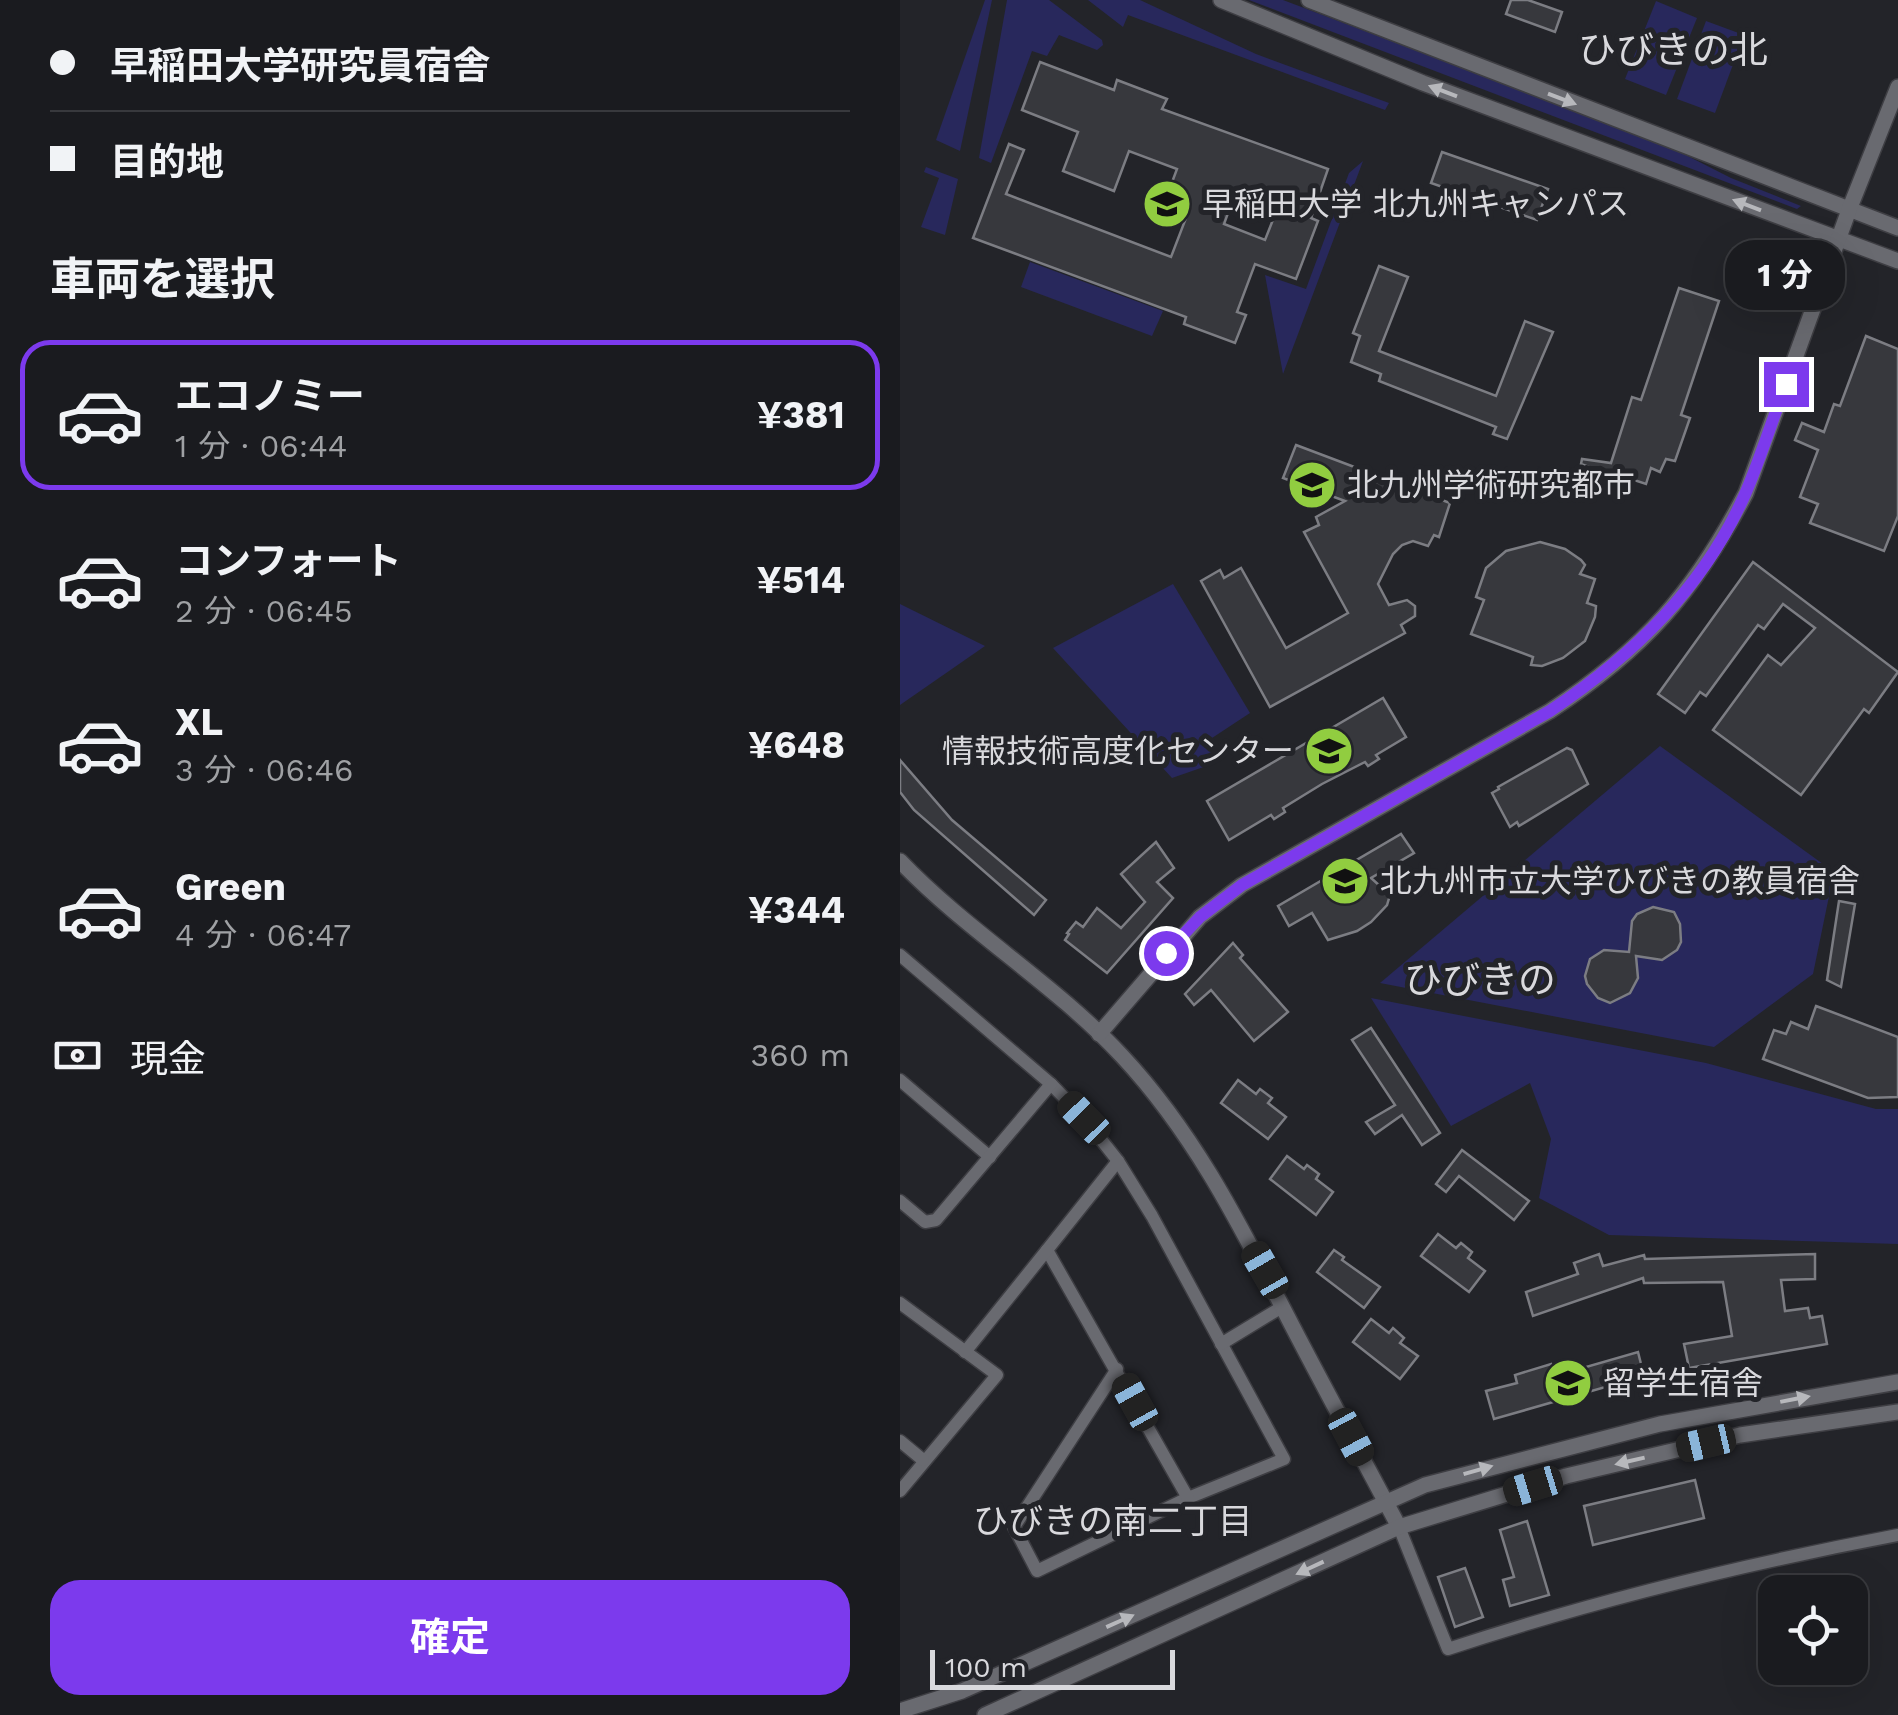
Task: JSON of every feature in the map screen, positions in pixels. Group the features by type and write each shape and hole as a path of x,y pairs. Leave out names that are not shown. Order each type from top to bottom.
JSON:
{"street":[{"path":"1221,0 1423,83 1898,261"},
{"path":"1308,0 1898,228"},
{"path":"1099,1034 1200,917 1242,885 1550,711 1594,682 1664,618 1692,585 1746,493 1898,87"},
{"path":"900,861 1099,1034 1161,1101 1201,1157 1265,1270 1386,1502 1448,1649 1650,1587 1898,1535"},
{"path":"900,955 1051,1084 1118,1161 1284,1459 1188,1498 1037,1571 1014,1528 1117,1369"},
{"path":"900,1080 990,1157"},
{"path":"900,1201 925,1222 936,1220 1051,1084"},
{"path":"964,1352 1118,1161"},
{"path":"1046,1250 1188,1498"},
{"path":"900,1303 997,1375 900,1492"},
{"path":"1220,1344 1282,1308"},
{"path":"900,1711 997,1676 1425,1485 1660,1424 1898,1382"},
{"path":"985,1715 1398,1526 1566,1476 1740,1435 1898,1412"},
{"path":"900,1441 924,1460"}],"shaded area":[{"path":"985,0 992,0 960,151 936,140"},
{"path":"1007,0 1049,0 1102,40 1103,45 1097,50 1059,35 1047,56 1032,51 991,163 979,158"},
{"path":"1088,0 1140,0 1256,54 1389,103 1385,110 1128,15 1123,27"},
{"path":"1249,0 1283,0 1666,145 1731,178 1801,206 1797,209"},
{"path":"1656,1 1697,18 1666,95 1625,79"},
{"path":"1706,21 1744,35 1715,113 1677,99"},
{"path":"1363,161 1283,374 1265,275 1306,289 1349,173"},
{"path":"926,167 958,179 945,235 921,227 939,178 924,172"},
{"path":"1030,262 1163,311 1152,336 1021,287"},
{"path":"1173,584 1250,713 1212,738 1218,762 1172,778 1053,648"},
{"path":"900,604 985,646 900,705"},
{"path":"1660,746 1834,872 1813,974 1714,1047 1380,983"},
{"path":"1371,998 1706,1063 1876,1109 1898,1109 1898,1244 1609,1235 1539,1198 1551,1139 1530,1083 1451,1126"}],"building":[{"path":"1511,0 1528,0 1562,12 1555,32 1506,14"},
{"path":"1040,62 1114,90 1117,80 1167,99 1162,109 1328,169 1311,218 1318,221 1296,279 1255,264 1237,312 1246,315 1235,343 1184,324 1186,317 973,238 1009,144 1024,150 1006,194 1171,257 1186,218 1162,209 1177,169 1129,151 1114,191 1063,171 1078,132 1022,110","holes":["1236,191 1278,207 1265,240 1224,224"]},
{"path":"1442,152 1548,189 1537,220 1431,183"},
{"path":"1379,266 1408,277 1379,351 1496,396 1525,321 1553,332 1507,439 1493,434 1496,427 1379,381 1381,374 1351,362 1360,336 1353,333"},
{"path":"1679,288 1719,301 1681,415 1690,418 1675,461 1666,459 1660,472 1651,468 1646,484 1581,464 1582,459 1611,463 1632,397 1641,400"},
{"path":"1866,336 1898,349 1898,516 1884,551 1810,523 1818,504 1800,497 1818,450 1795,440 1802,423 1824,432 1834,404 1840,406"},
{"path":"1296,445 1450,503 1439,537 1434,535 1428,546 1413,541 1402,545 1378,584 1389,605 1407,600 1415,606 1415,616 1401,625 1405,633 1270,707 1201,581 1220,570 1224,578 1241,568 1286,648 1348,613 1304,532 1319,525 1316,517 1345,501 1283,478"},
{"path":"1540,542 1565,549 1581,560 1585,565 1580,574 1595,579 1587,603 1596,606 1585,641 1563,658 1542,666 1531,665 1533,657 1471,634 1484,600 1476,597 1486,568 1506,551"},
{"path":"1753,562 1898,672 1869,713 1864,709 1801,795 1713,730 1768,655 1781,665 1815,628 1783,604 1764,629 1758,625 1706,696 1700,692 1685,713 1658,694"},
{"path":"1383,698 1406,737 1376,755 1379,759 1368,766 1365,762 1322,784 1283,808 1285,812 1274,819 1271,815 1229,840 1207,801"},
{"path":"1567,748 1572,750 1588,784 1519,826 1517,822 1510,827 1492,793"},
{"path":"900,760 952,820 1046,900 1034,915 914,810 900,792"},
{"path":"1401,834 1414,853 1371,878 1390,895 1387,905 1371,922 1328,940 1312,913 1289,926 1278,906"},
{"path":"1156,842 1174,868 1157,882 1173,898 1107,973 1065,940 1067,933 1076,922 1083,927 1097,908 1121,928 1145,902 1121,874"},
{"path":"1839,901 1855,904 1841,987 1827,980"},
{"path":"1653,907 1674,912 1680,924 1681,942 1677,950 1662,960 1636,956 1638,978 1630,993 1610,1003 1598,998 1585,976 1590,959 1604,950 1629,952 1632,921 1637,914"},
{"path":"1233,943 1243,955 1240,958 1288,1012 1254,1041 1211,990 1194,1005 1185,994"},
{"path":"1816,1006 1898,1037 1898,1097 1868,1098 1763,1059 1774,1030 1786,1034 1791,1022 1808,1029"},
{"path":"1371,1028 1440,1133 1422,1145 1402,1115 1375,1134 1366,1122 1395,1105 1352,1040"},
{"path":"1238,1080 1256,1094 1260,1089 1272,1098 1268,1103 1286,1117 1268,1139 1221,1103"},
{"path":"1462,1150 1529,1201 1514,1220 1459,1176 1446,1192 1436,1184"},
{"path":"1287,1156 1319,1174 1316,1179 1333,1192 1316,1215 1270,1179"},
{"path":"1438,1234 1456,1248 1461,1243 1472,1252 1468,1258 1485,1271 1469,1292 1421,1256"},
{"path":"1334,1250 1380,1287 1364,1308 1317,1272"},
{"path":"1599,1254 1603,1266 1644,1255 1645,1259 1815,1254 1815,1279 1781,1280 1785,1311 1808,1308 1810,1318 1822,1316 1827,1344 1689,1368 1684,1344 1732,1336 1723,1282 1644,1283 1643,1278 1533,1316 1526,1292 1578,1274 1574,1263"},
{"path":"1371,1319 1389,1333 1393,1328 1404,1338 1400,1343 1418,1356 1400,1379 1353,1342"},
{"path":"1638,1352 1644,1376 1494,1419 1486,1391 1517,1383 1515,1375 1551,1364 1555,1376"},
{"path":"1695,1480 1704,1518 1593,1545 1584,1506"},
{"path":"1527,1521 1549,1595 1510,1606 1503,1580 1514,1577 1500,1530"},
{"path":"1465,1568 1483,1617 1455,1627 1438,1577"}],"place":[{"name":"早稲田大学 北九州キャンパス","path":"1167,204"},
{"name":"北九州学術研究都市","path":"1312,485"},
{"name":"情報技術高度化センター","path":"1329,751"},
{"name":"北九州市立大学ひびきの教員宿舎","path":"1345,881"},
{"name":"留学生宿舎","path":"1568,1383"}],"district":[{"name":"ひびきの北","path":"1673,50"},
{"name":"ひびきの","path":"1480,980"},
{"name":"ひびきの南二丁目","path":"1113,1521"}],"route":[{"path":"1166,953 1200,917 1242,885 1550,711 1594,682 1634,647 1692,585 1723,537 1746,493 1786,384"}]}
